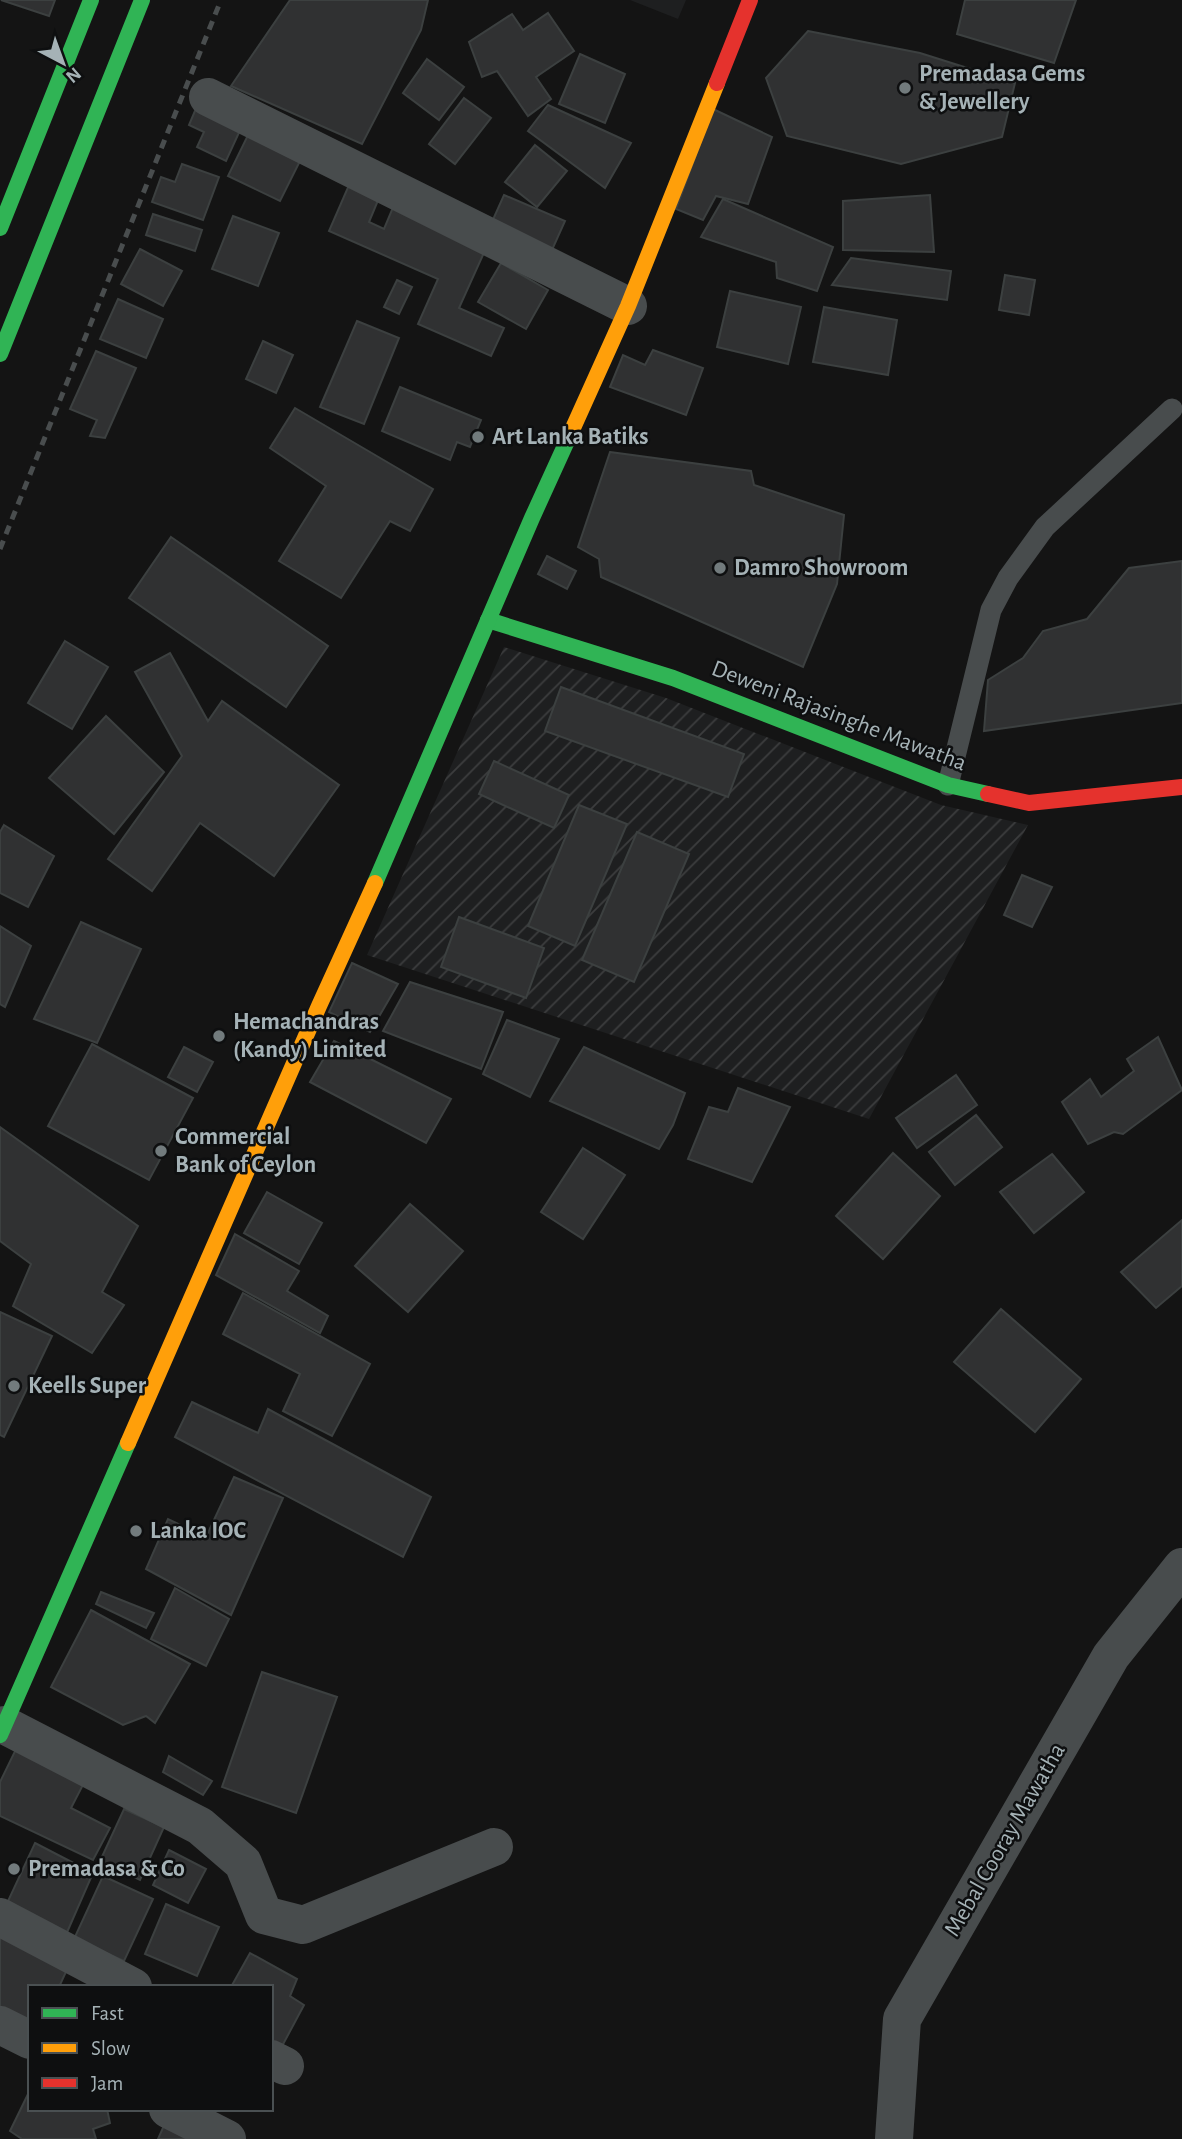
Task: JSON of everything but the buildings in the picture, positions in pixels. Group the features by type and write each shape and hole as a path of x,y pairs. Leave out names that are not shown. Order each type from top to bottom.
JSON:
{"main road":[{"path":"0,228 91,0"},
{"path":"0,354 142,0"},
{"path":"2,1730 628,306 750,0"},
{"name":"Deweni Rajasinghe Mawatha","path":"488,620 673,678 948,785 1029,803 1182,787"}],"street":[{"path":"208,97 628,306"},
{"name":"Mebal Cooray Mawatha","path":"894,2139 902,2019 1111,1656 1182,1567"},
{"path":"2,1730 200,1826 243,1863 264,1915 303,1925 494,1847"},
{"path":"0,1917 129,1985"},
{"path":"0,2025 28,2039"},
{"path":"172,2111 227,2139"}],"lane":[{"path":"948,785 991,610 1008,578 1045,527 1172,409"}],"shaded area":[{"path":"630,0 686,0 678,19"},
{"path":"504,647 666,698 941,805 1028,825 869,1119 367,955"}],"railway":[{"path":"0,549 221,0"}],"traffic: fast":[{"path":"0,228 91,0"},
{"path":"0,354 142,0"},
{"path":"375,883 573,428"},
{"path":"488,620 673,678 948,785 988,794"},
{"path":"0,1735 128,1443"}],"traffic: slow":[{"path":"573,428 628,306 717,83"},
{"path":"128,1443 375,883"}],"traffic: jam":[{"path":"717,83 750,0"},
{"path":"988,794 1029,803 1182,787"}],"place":[{"name":"Premadasa Gems & Jewellery","path":"905,88"},
{"name":"Art Lanka Batiks","path":"478,437"},
{"name":"Damro Showroom","path":"720,568"},
{"name":"Hemachandras (Kandy) Limited","path":"219,1036"},
{"name":"Commercial Bank of Ceylon","path":"161,1151"},
{"name":"Keells Super","path":"14,1386"},
{"name":"Lanka IOC","path":"136,1531"},
{"name":"Premadasa & Co","path":"14,1869"}]}
